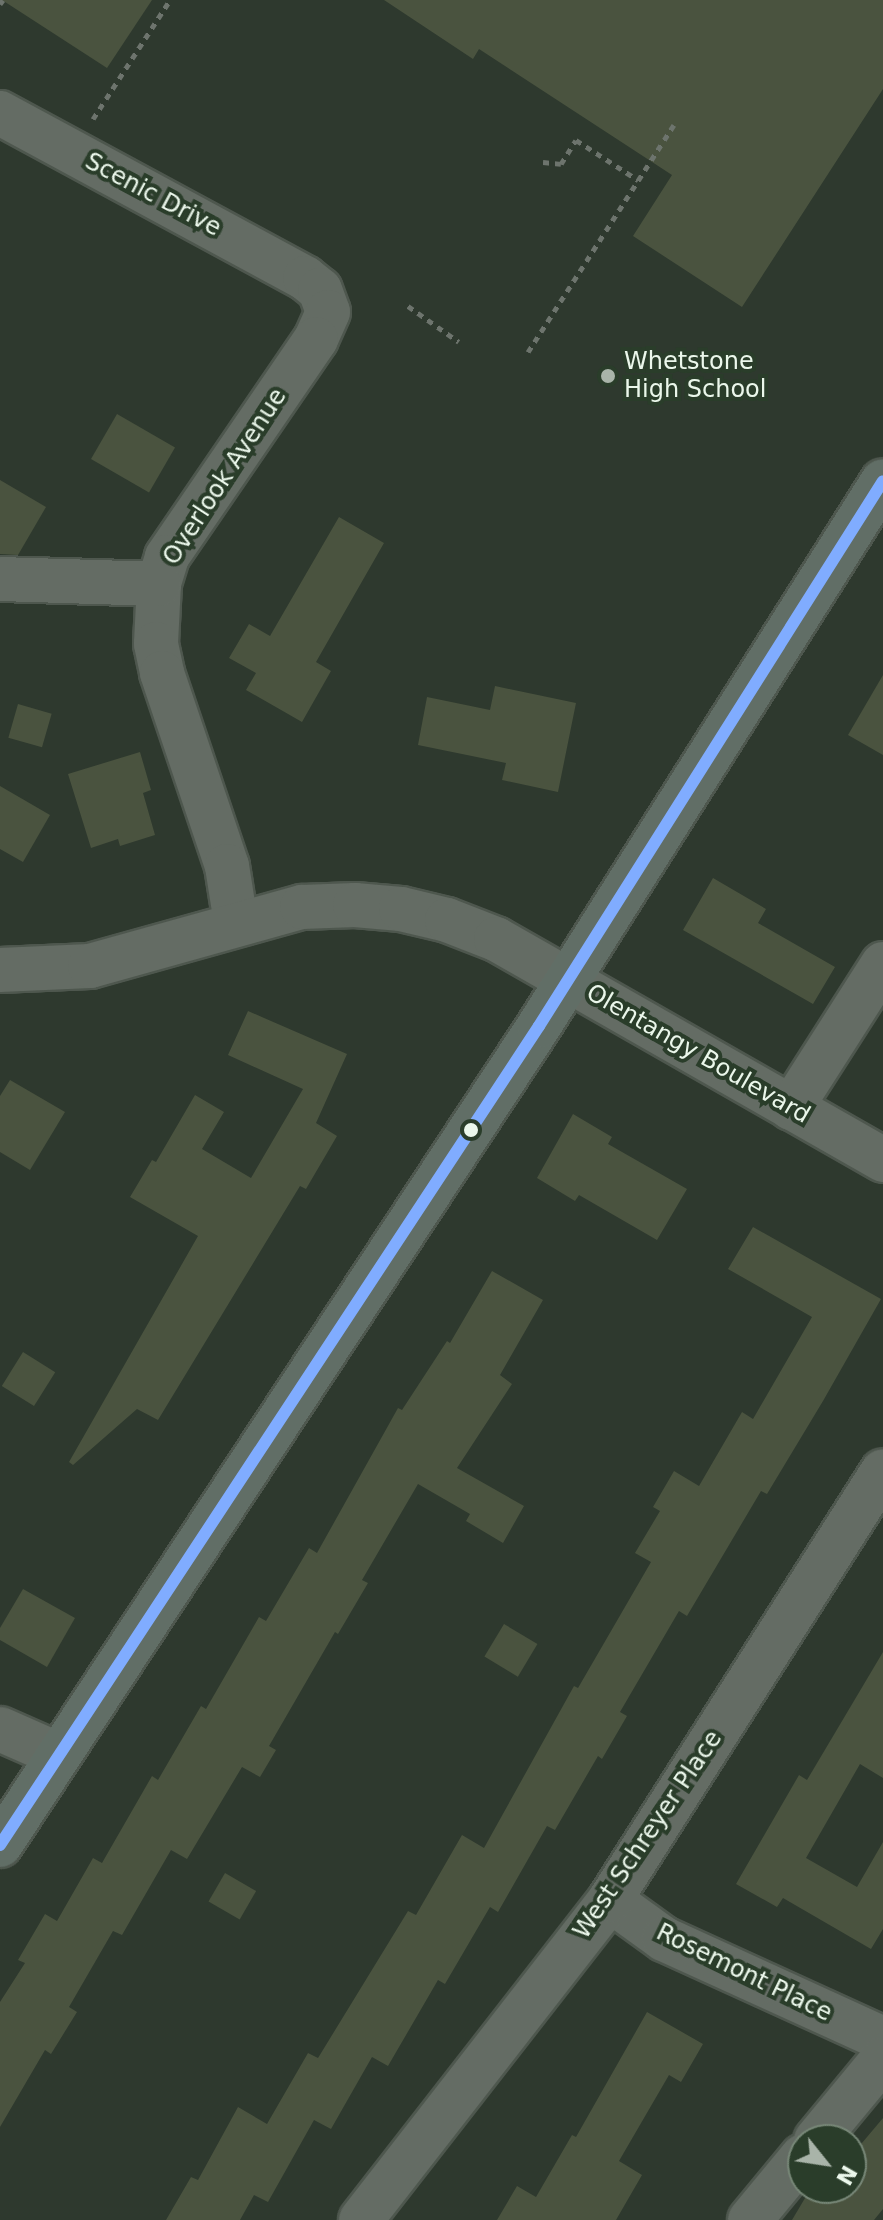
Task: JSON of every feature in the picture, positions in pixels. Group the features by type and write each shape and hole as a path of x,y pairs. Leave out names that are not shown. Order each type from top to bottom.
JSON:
{"main road":[{"path":"0,1845 567,979 883,481"}],"street":[{"name":"Scenic Drive","path":"0,113 305,278"},
{"name":"Overlook Avenue","path":"236,923 227,866 162,673 156,644 159,584 167,557 316,339 328,312 320,290 305,278"},
{"path":"0,579 159,584"},
{"name":"Olentangy Boulevard","path":"0,970 90,966 302,907 401,909 447,920 496,939 883,1160"},
{"path":"791,1108 883,964"},
{"name":"West Schreyer Place","path":"361,2220 610,1900 883,1471"},
{"path":"0,1729 59,1755"},
{"name":"Rosemont Place","path":"610,1900 664,1939 883,2039"},
{"path":"829,2124 883,2059"},
{"path":"750,2220 787,2175"}],"path":[{"path":"92,120 170,0"},
{"path":"528,352 674,125"},
{"path":"543,162 561,164 576,140 638,180"},
{"path":"408,306 459,342"}],"building":[{"path":"2,0 152,0 107,68"},
{"name":"Whetstone High School","path":"384,0 883,0 883,89 742,307 633,236 672,175 479,49 473,59"},
{"path":"117,414 175,448 149,493 91,459"},
{"path":"0,480 46,507 18,555 0,554"},
{"path":"339,517 384,543 316,662 331,671 302,722 246,690 256,673 229,658 249,624 270,636"},
{"path":"883,675 883,755 848,735"},
{"path":"495,686 576,703 558,792 502,780 506,763 418,745 427,697 490,710"},
{"path":"18,704 52,714 42,747 8,738"},
{"path":"140,752 151,790 143,793 155,835 120,846 118,839 91,848 68,774"},
{"path":"0,786 50,815 23,862 0,849"},
{"path":"713,878 766,909 758,923 835,967 813,1004 683,930"},
{"path":"248,1011 347,1054 316,1123 337,1136 306,1189 300,1186 158,1420 137,1409 73,1465 69,1462 198,1236 130,1197 152,1160 156,1162 195,1095 224,1112 202,1149 251,1178 303,1089 228,1055"},
{"path":"10,1080 65,1112 30,1170 0,1152 0,1096"},
{"path":"573,1114 612,1137 608,1144 687,1189 657,1240 579,1195 575,1201 537,1178"},
{"path":"753,1227 881,1299 823,1401 767,1494 761,1491 687,1616 679,1611 620,1712 627,1716 602,1759 598,1756 555,1830 547,1826 498,1912 490,1907 445,1984 438,1980 388,2066 372,2057 331,2129 314,2120 268,2202 254,2195 240,2220 166,2220 191,2177 198,2180 238,2107 267,2124 308,2053 318,2058 408,1911 416,1915 462,1835 484,1848 574,1686 578,1688 651,1562 635,1553 660,1511 653,1507 674,1471 699,1486 742,1412 753,1419 812,1317 728,1269"},
{"path":"492,1271 543,1300 500,1375 512,1384 457,1468 524,1506 503,1543 466,1521 470,1514 418,1484 362,1580 368,1583 338,1634 335,1632 269,1746 276,1750 260,1777 242,1767 187,1859 171,1850 122,1935 113,1931 69,2007 77,2012 51,2054 45,2050 0,2127 0,2002 25,1963 18,1960 45,1914 57,1921 93,1858 102,1863 152,1776 158,1780 201,1706 206,1709 259,1617 266,1621 309,1548 317,1553 398,1408 402,1410 447,1341 450,1343"},
{"path":"23,1352 55,1372 34,1406 2,1386"},
{"path":"23,1589 75,1618 47,1667 0,1640 0,1628"},
{"path":"504,1624 537,1644 518,1677 484,1657"},
{"path":"883,1652 883,1778 860,1764 806,1858 857,1887 883,1842 883,1929 871,1949 783,1898 777,1907 736,1884 799,1775 807,1780"},
{"path":"225,1873 256,1891 240,1920 208,1902"},
{"path":"647,2012 703,2044 681,2082 669,2075 619,2161 642,2175 616,2220 497,2220 517,2186 536,2197 572,2135 576,2137"},
{"path":"883,2118 883,2209 874,2220 792,2220 802,2204 867,2204 867,2137"}],"transit line":[{"path":"0,1845 539,1026 883,481"}],"place":[{"name":"Whetstone High School","path":"608,376"}]}
